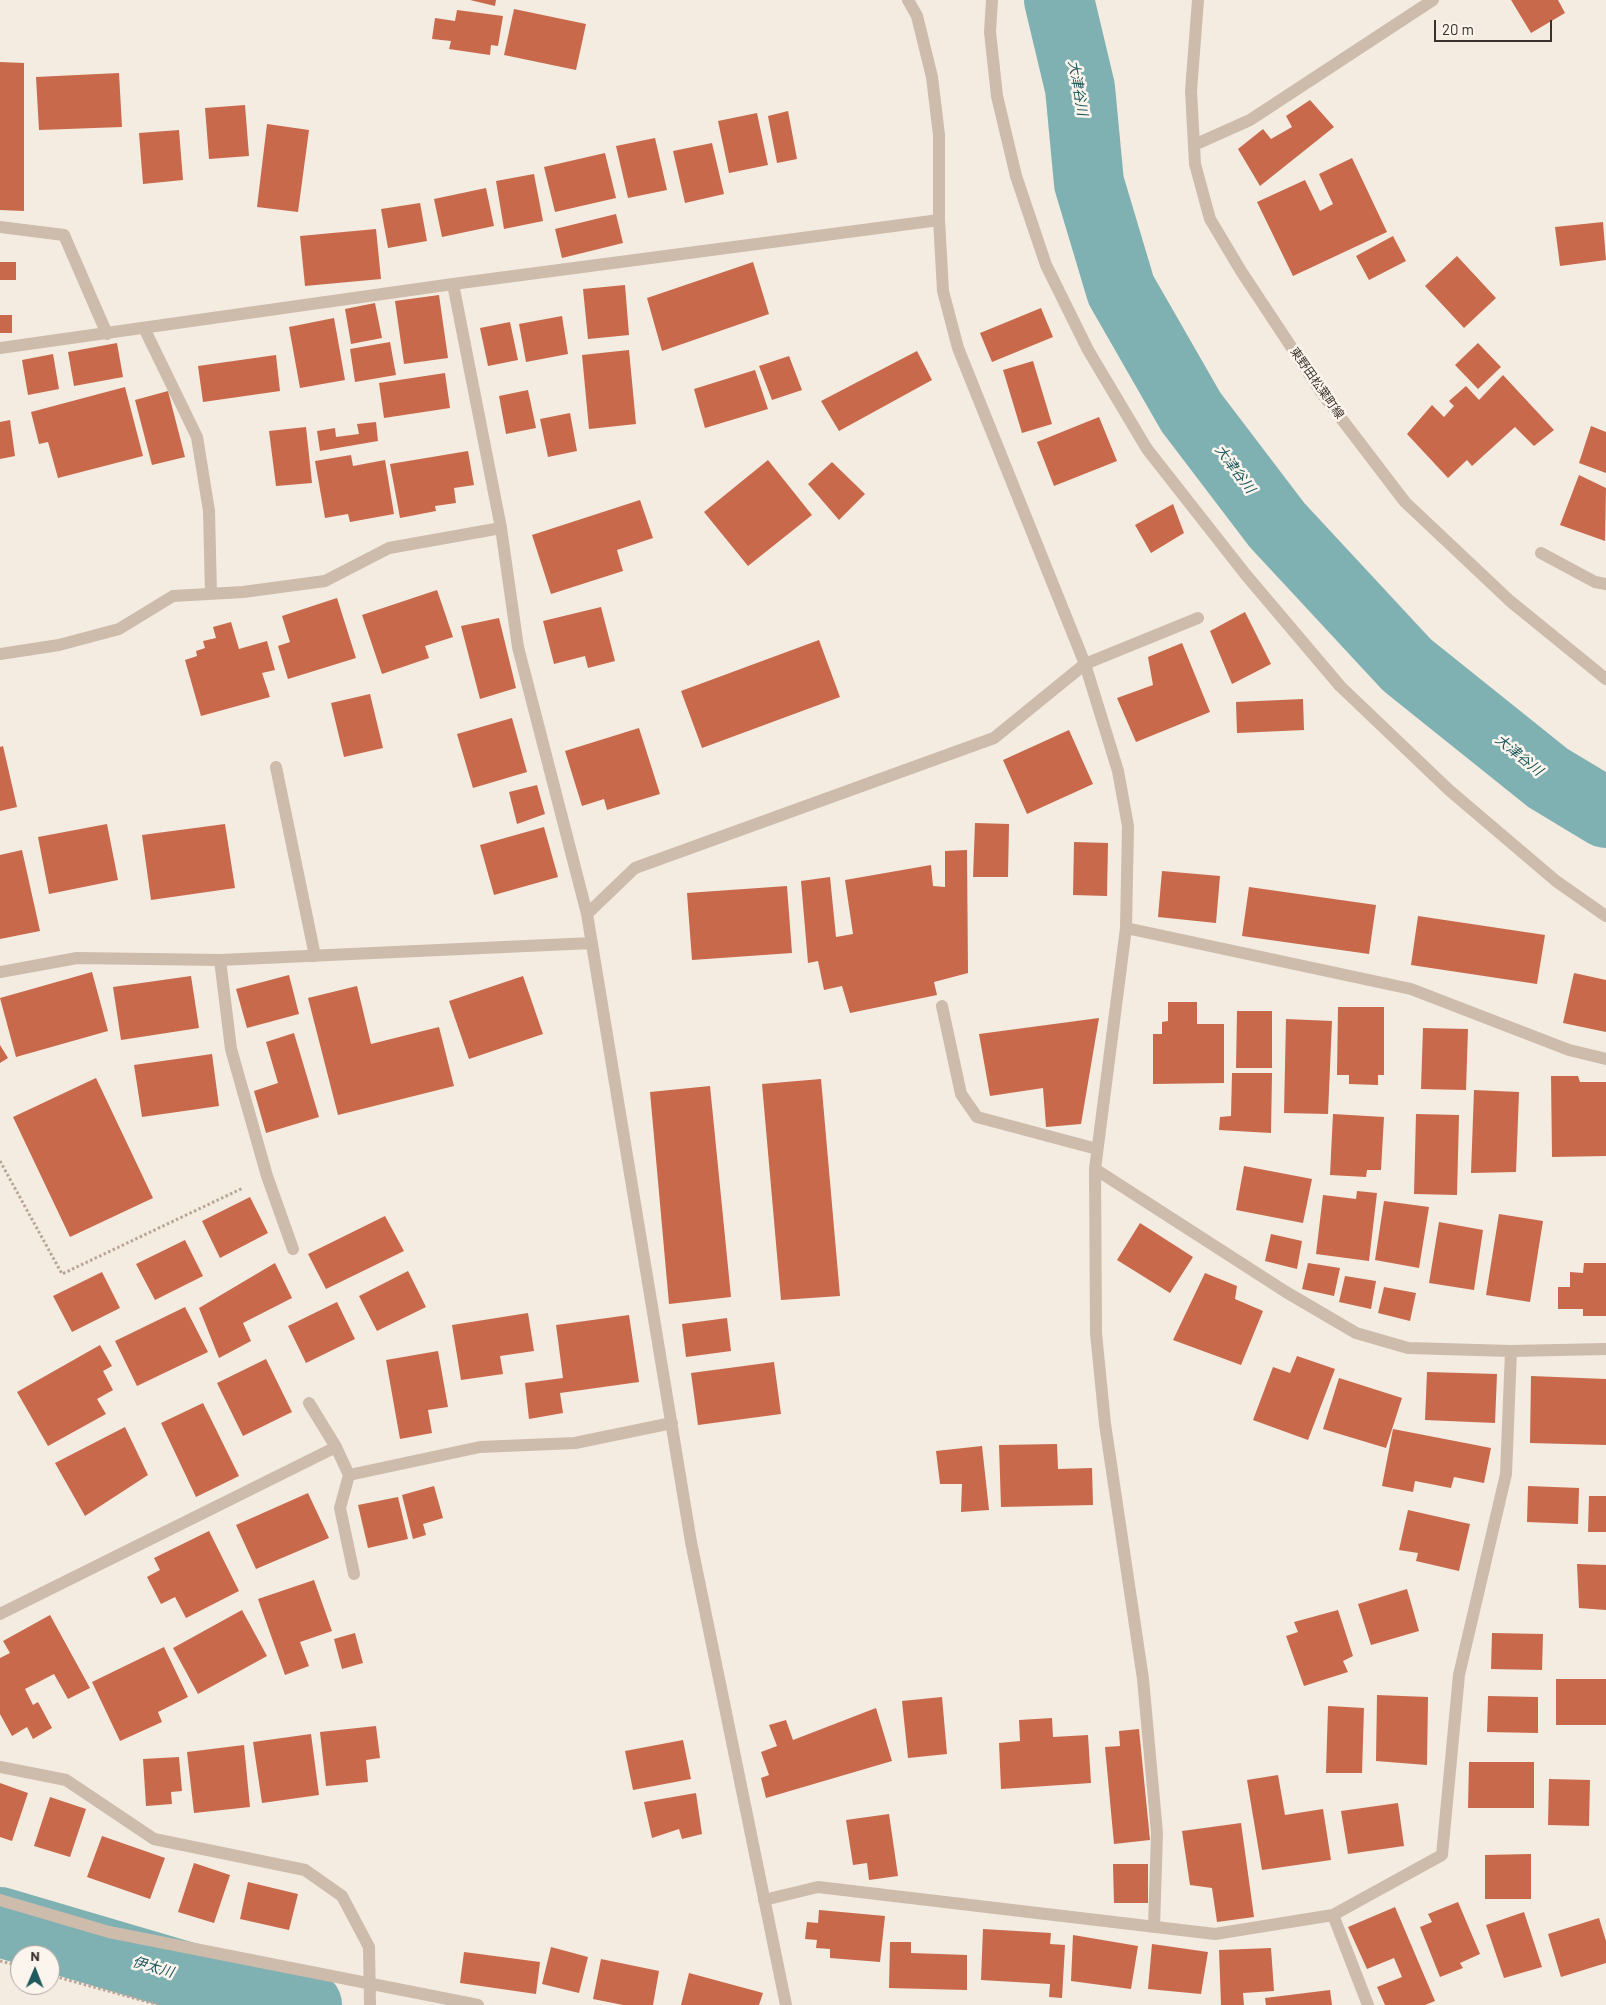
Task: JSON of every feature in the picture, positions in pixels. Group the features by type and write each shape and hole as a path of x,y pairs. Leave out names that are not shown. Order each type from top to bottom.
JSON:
{"street":[{"path":"908,0 917,16 932,77 939,135 939,220 943,291 958,348 1085,664 1118,772 1128,826 1126,928 1095,1169 1096,1333 1105,1424 1143,1679 1157,1833 1154,1927"},
{"path":"992,0 990,32 997,96 1016,176 1046,265 1088,350 1147,449 1246,574 1340,686 1449,790 1556,881 1606,916"},
{"name":"東野田松葉町線","path":"1198,0 1191,91 1195,164 1210,219 1241,271 1322,392 1399,494 1510,601 1606,679"},
{"path":"1194,145 1250,120 1433,0"},
{"path":"0,348 453,284 939,220"},
{"path":"0,227 64,235 107,334"},
{"path":"453,284 501,528 518,647 587,914 691,1542 786,2005"},
{"path":"144,328 196,437 209,511 211,594"},
{"path":"0,654 59,644 119,629 173,596 211,594 325,581 389,548 501,528"},
{"path":"1541,553 1595,582 1606,584"},
{"path":"587,914 635,868 994,738 1085,664 1198,618"},
{"path":"276,766 314,956"},
{"path":"1126,928 1411,990 1569,1050 1606,1059"},
{"path":"0,972 77,958 220,960 592,943"},
{"path":"220,960 231,1048 267,1176 293,1249"},
{"path":"942,1006 961,1094 977,1117 1097,1149"},
{"path":"1095,1169 1286,1292 1356,1333 1408,1348 1512,1351 1606,1349"},
{"path":"764,1900 818,1887 1215,1934 1332,1915 1442,1855 1459,1675 1506,1474 1512,1351"},
{"path":"310,1403 336,1447 349,1475 340,1508 354,1574"},
{"path":"349,1475 480,1447 575,1443 672,1422"},
{"path":"0,1614 336,1447"},
{"path":"0,1767 66,1780 154,1839 304,1870 342,1896 369,1947 370,2005"},
{"path":"0,1900 108,1932 478,2005"},
{"path":"1332,1915 1368,2005"}],"path":[{"path":"0,1161 62,1274 267,1176"},
{"path":"60,1978 159,2005"}],"building":[{"path":"470,0 496,0 495,6"},
{"path":"1511,0 1558,0 1565,13 1531,33"},
{"path":"514,9 586,24 576,70 504,55"},
{"path":"457,10 503,16 498,46 491,45 490,55 449,49 451,41 432,39 435,18 455,21"},
{"path":"0,62 24,63 24,211 0,210"},
{"path":"119,73 122,127 39,130 36,77"},
{"path":"1310,100 1334,127 1260,186 1238,149 1263,129 1271,139 1292,127 1286,116"},
{"path":"245,105 249,156 209,159 205,108"},
{"path":"788,111 797,159 777,163 768,116"},
{"path":"757,113 768,165 729,173 718,121"},
{"path":"267,124 309,130 298,212 257,207"},
{"path":"179,130 183,180 143,184 139,133"},
{"path":"655,138 667,190 628,198 616,146"},
{"path":"712,143 724,194 685,203 673,151"},
{"path":"605,153 616,198 555,212 544,167"},
{"path":"1352,158 1387,232 1293,276 1257,202 1305,180 1320,211 1333,204 1319,174"},
{"path":"534,174 543,221 504,229 496,181"},
{"path":"486,188 494,226 442,237 434,199"},
{"path":"420,203 427,241 388,248 381,209"},
{"path":"616,214 623,243 562,258 555,229"},
{"path":"1603,222 1606,260 1560,266 1555,227"},
{"path":"376,229 381,279 305,286 300,236"},
{"path":"1393,236 1406,261 1369,280 1356,256"},
{"path":"1457,256 1496,298 1464,328 1425,286"},
{"path":"0,262 16,262 16,280 0,280"},
{"path":"753,262 769,314 662,351 647,298"},
{"path":"625,285 629,335 588,339 583,289"},
{"path":"439,295 448,358 404,364 395,301"},
{"path":"375,303 382,338 351,344 345,309"},
{"path":"1041,308 1053,337 992,362 980,333"},
{"path":"0,315 12,315 12,333 0,333"},
{"path":"562,316 568,354 526,362 519,324"},
{"path":"334,318 345,380 300,388 289,327"},
{"path":"510,322 518,360 488,366 480,328"},
{"path":"390,342 396,375 355,382 350,349"},
{"path":"117,343 123,377 74,386 68,352"},
{"path":"1478,343 1501,367 1478,389 1455,365"},
{"path":"629,350 636,424 589,429 582,355"},
{"path":"917,351 932,380 839,431 821,401"},
{"path":"53,354 59,389 28,395 22,360"},
{"path":"276,355 280,391 203,402 198,366"},
{"path":"789,356 802,390 772,400 759,366"},
{"path":"1033,361 1052,424 1022,433 1003,370"},
{"path":"755,370 768,409 705,428 694,389"},
{"path":"445,373 450,408 384,418 379,383"},
{"path":"1503,375 1554,430 1534,446 1515,427 1472,466 1467,460 1448,478 1407,434 1432,405 1444,417 1454,406 1449,401 1466,386 1479,400"},
{"path":"125,387 143,456 58,478 48,442 39,444 31,412"},
{"path":"528,390 536,428 506,434 499,396"},
{"path":"168,391 185,457 152,465 135,400"},
{"path":"570,413 577,451 548,457 540,419"},
{"path":"1099,417 1117,461 1054,486 1037,442"},
{"path":"10,420 15,456 0,459 0,422"},
{"path":"376,422 378,441 320,451 317,431 335,428 336,437 359,434 357,424"},
{"path":"1591,426 1606,432 1606,473 1579,463"},
{"path":"306,427 312,483 276,486 269,431"},
{"path":"468,451 474,485 454,488 456,503 435,506 436,511 400,518 390,464"},
{"path":"351,455 353,466 385,460 394,514 350,522 348,514 325,518 315,461"},
{"path":"768,460 812,515 748,566 704,512"},
{"path":"832,462 865,494 839,520 808,484"},
{"path":"1579,475 1606,488 1605,541 1560,525"},
{"path":"640,500 653,538 617,550 623,571 551,594 532,535"},
{"path":"1173,504 1184,533 1151,553 1135,525"},
{"path":"437,590 453,637 425,646 429,658 382,674 362,615"},
{"path":"337,598 356,658 288,679 278,646 290,642 282,616"},
{"path":"601,607 615,661 588,668 585,656 554,664 543,621"},
{"path":"1245,612 1271,664 1232,684 1210,631"},
{"path":"499,618 516,688 480,699 461,626"},
{"path":"231,622 239,649 267,641 275,670 262,673 270,697 201,716 185,660 197,656 196,651 205,648 203,641 216,638 213,627"},
{"path":"819,640 840,697 702,748 681,691"},
{"path":"1182,643 1210,712 1136,742 1117,698 1153,685 1148,657"},
{"path":"370,694 383,748 344,757 331,703"},
{"path":"1303,699 1304,730 1237,733 1236,702"},
{"path":"512,718 527,772 473,788 457,734"},
{"path":"639,728 660,794 607,810 604,799 582,806 565,751"},
{"path":"1069,730 1093,784 1027,814 1003,760"},
{"path":"3,746 17,807 0,811 0,747"},
{"path":"537,785 545,814 517,824 509,792"},
{"path":"975,823 1009,824 1008,877 973,877"},
{"path":"107,824 118,880 49,894 38,837"},
{"path":"225,824 235,888 151,900 142,835"},
{"path":"544,827 558,877 494,895 480,845"},
{"path":"1074,842 1108,843 1107,896 1073,895"},
{"path":"22,850 40,931 0,939 0,855"},
{"path":"967,850 968,973 934,982 937,995 850,1013 842,986 824,990 818,961 808,963 801,881 830,877 836,937 853,934 845,880 931,865 933,886 945,887 945,851"},
{"path":"1162,871 1220,876 1216,923 1158,917"},
{"path":"787,886 792,953 692,960 687,893"},
{"path":"1249,887 1376,905 1369,954 1242,936"},
{"path":"1418,916 1545,935 1537,984 1411,965"},
{"path":"92,972 108,1031 16,1057 0,998"},
{"path":"1574,973 1606,980 1606,1032 1563,1023"},
{"path":"289,975 299,1014 247,1028 236,989"},
{"path":"191,976 199,1028 121,1040 113,987"},
{"path":"523,976 543,1034 469,1059 449,1001"},
{"path":"357,986 371,1044 439,1027 454,1086 338,1115 308,998"},
{"path":"1168,1002 1197,1002 1197,1024 1224,1024 1224,1083 1153,1084 1153,1034 1162,1034 1162,1022 1168,1021"},
{"path":"1338,1007 1384,1007 1384,1075 1378,1075 1378,1085 1349,1084 1349,1075 1337,1075"},
{"path":"1237,1011 1272,1011 1272,1068 1236,1068"},
{"path":"1099,1018 1081,1124 1046,1127 1043,1088 990,1096 979,1034"},
{"path":"1286,1019 1332,1021 1328,1114 1284,1113"},
{"path":"1423,1028 1468,1029 1466,1090 1421,1089"},
{"path":"294,1033 319,1117 266,1133 254,1091 278,1083 266,1042"},
{"path":"0,1045 8,1058 0,1063"},
{"path":"212,1054 219,1106 142,1117 134,1065"},
{"path":"1232,1073 1272,1073 1271,1133 1219,1130 1220,1117 1231,1116"},
{"path":"1551,1076 1578,1076 1580,1082 1606,1082 1606,1156 1552,1157"},
{"path":"96,1078 153,1198 70,1237 13,1117"},
{"path":"821,1079 840,1296 781,1300 762,1084"},
{"path":"710,1086 731,1297 669,1304 650,1092"},
{"path":"1474,1090 1519,1092 1516,1172 1471,1173"},
{"path":"1333,1114 1384,1117 1381,1170 1367,1170 1366,1177 1330,1175"},
{"path":"1416,1114 1459,1115 1457,1195 1414,1194"},
{"path":"1244,1166 1312,1179 1303,1223 1236,1210"},
{"path":"1357,1191 1377,1193 1369,1261 1316,1254 1323,1195 1356,1199"},
{"path":"250,1197 268,1233 220,1258 202,1221"},
{"path":"1384,1201 1429,1207 1419,1268 1375,1260"},
{"path":"1499,1214 1543,1221 1530,1302 1486,1295"},
{"path":"385,1216 404,1251 326,1289 308,1254"},
{"path":"1439,1222 1483,1230 1474,1290 1429,1283"},
{"path":"1140,1223 1193,1257 1170,1293 1117,1260"},
{"path":"1271,1234 1302,1241 1297,1269 1265,1261"},
{"path":"185,1240 203,1276 155,1300 136,1264"},
{"path":"275,1263 292,1298 243,1323 251,1341 219,1358 199,1308"},
{"path":"1308,1263 1340,1268 1334,1296 1302,1289"},
{"path":"1584,1263 1606,1263 1606,1316 1583,1316 1583,1309 1558,1309 1558,1287 1570,1287 1570,1272 1583,1273"},
{"path":"408,1271 426,1307 377,1331 359,1296"},
{"path":"102,1272 120,1308 72,1332 53,1296"},
{"path":"1205,1273 1237,1286 1235,1299 1263,1311 1241,1365 1173,1340"},
{"path":"1345,1276 1376,1281 1371,1309 1339,1302"},
{"path":"1384,1287 1416,1293 1410,1321 1378,1313"},
{"path":"337,1302 355,1339 306,1363 288,1326"},
{"path":"185,1307 208,1352 137,1386 115,1341"},
{"path":"528,1313 534,1351 500,1356 503,1374 461,1380 452,1325"},
{"path":"629,1315 639,1382 560,1393 563,1413 529,1419 525,1383 563,1378 556,1325"},
{"path":"727,1318 731,1351 686,1357 682,1324"},
{"path":"100,1345 112,1366 103,1371 113,1390 97,1399 106,1414 48,1446 17,1392"},
{"path":"438,1351 448,1407 428,1410 432,1433 400,1439 386,1360"},
{"path":"1297,1356 1335,1369 1308,1440 1253,1420 1273,1367 1290,1373"},
{"path":"266,1359 292,1412 243,1436 217,1383"},
{"path":"774,1362 781,1414 698,1425 691,1373"},
{"path":"1427,1372 1497,1374 1495,1423 1425,1420"},
{"path":"1531,1376 1606,1379 1606,1445 1530,1443"},
{"path":"1339,1378 1402,1398 1386,1448 1323,1429"},
{"path":"203,1403 239,1476 196,1497 161,1423"},
{"path":"125,1427 148,1475 85,1516 55,1463"},
{"path":"1393,1429 1491,1448 1484,1483 1454,1477 1451,1488 1415,1481 1413,1492 1382,1486"},
{"path":"1057,1444 1058,1469 1092,1468 1093,1505 1001,1507 999,1445"},
{"path":"982,1446 989,1510 961,1512 962,1484 940,1484 936,1451"},
{"path":"434,1486 443,1518 423,1524 426,1535 413,1539 402,1495"},
{"path":"1528,1486 1579,1488 1578,1524 1527,1522"},
{"path":"308,1493 329,1538 256,1569 236,1525"},
{"path":"1589,1496 1606,1496 1606,1532 1588,1532"},
{"path":"398,1497 408,1539 368,1548 358,1505"},
{"path":"1408,1510 1470,1524 1459,1571 1416,1561 1418,1553 1399,1550"},
{"path":"209,1531 239,1591 186,1618 175,1597 161,1604 147,1577 160,1570 154,1558"},
{"path":"1577,1564 1606,1565 1606,1610 1579,1608"},
{"path":"314,1580 332,1631 300,1642 309,1666 285,1675 258,1599"},
{"path":"1407,1589 1419,1631 1371,1645 1358,1604"},
{"path":"242,1610 267,1656 198,1694 173,1648"},
{"path":"1338,1610 1353,1656 1343,1661 1348,1672 1304,1686 1286,1636 1298,1632 1294,1622"},
{"path":"50,1615 90,1688 68,1699 54,1674 25,1689 33,1705 38,1702 52,1728 33,1739 27,1727 12,1736 0,1714 0,1658 10,1653 3,1641"},
{"path":"355,1633 363,1663 342,1669 334,1639"},
{"path":"1492,1633 1543,1634 1542,1670 1491,1669"},
{"path":"164,1647 188,1697 158,1712 162,1722 120,1741 92,1682"},
{"path":"1556,1679 1606,1679 1606,1725 1556,1725"},
{"path":"1377,1695 1428,1697 1427,1765 1376,1761"},
{"path":"1488,1696 1538,1697 1538,1733 1487,1732"},
{"path":"942,1697 947,1754 908,1758 902,1701"},
{"path":"1328,1706 1364,1708 1362,1773 1326,1773"},
{"path":"876,1708 892,1761 766,1798 761,1778 769,1775 761,1752 777,1746 769,1725 786,1720 793,1740"},
{"path":"1052,1718 1053,1737 1088,1735 1091,1783 1001,1789 999,1743 1020,1741 1019,1720"},
{"path":"376,1726 380,1758 366,1760 368,1782 326,1786 320,1732"},
{"path":"1139,1729 1150,1840 1114,1844 1105,1747 1120,1746 1119,1731"},
{"path":"311,1734 319,1795 262,1803 253,1742"},
{"path":"683,1740 691,1779 633,1790 625,1751"},
{"path":"244,1745 250,1807 194,1813 187,1752"},
{"path":"179,1757 182,1791 171,1792 172,1804 146,1806 143,1759"},
{"path":"1469,1762 1534,1762 1534,1808 1468,1808"},
{"path":"1278,1775 1285,1815 1323,1809 1331,1860 1262,1870 1247,1780"},
{"path":"1549,1779 1590,1780 1589,1826 1548,1825"},
{"path":"0,1783 28,1793 12,1841 0,1837"},
{"path":"696,1793 702,1834 682,1839 679,1829 652,1838 644,1802"},
{"path":"50,1797 86,1809 70,1857 34,1846"},
{"path":"1398,1803 1404,1846 1348,1854 1341,1811"},
{"path":"889,1814 898,1876 869,1880 867,1863 853,1865 846,1820"},
{"path":"1241,1823 1254,1917 1217,1922 1212,1888 1190,1885 1182,1831"},
{"path":"102,1836 165,1858 150,1899 87,1877"},
{"path":"1531,1854 1531,1899 1485,1899 1485,1855"},
{"path":"194,1863 230,1875 214,1923 178,1912"},
{"path":"1113,1864 1148,1864 1148,1903 1114,1903"},
{"path":"248,1882 298,1894 289,1930 240,1919"},
{"path":"1458,1902 1480,1954 1460,1963 1463,1968 1440,1977 1420,1927 1432,1922 1428,1914"},
{"path":"1395,1907 1435,2001 1425,2005 1385,2005 1377,1987 1402,1977 1394,1958 1367,1969 1348,1927"},
{"path":"819,1910 885,1916 880,1962 830,1958 830,1949 816,1948 817,1940 805,1939 807,1922 818,1923"},
{"path":"1524,1912 1542,1967 1504,1978 1486,1925"},
{"path":"1599,1918 1606,1941 1606,1963 1561,1977 1548,1934"},
{"path":"983,1929 1051,1933 1050,1944 1065,1945 1062,1998 1049,1997 1050,1984 981,1980"},
{"path":"1073,1935 1138,1946 1131,1989 1071,1981"},
{"path":"890,1942 911,1942 911,1953 967,1955 967,1990 889,1988"},
{"path":"1152,1944 1208,1952 1201,1994 1148,1989"},
{"path":"551,1947 588,1957 579,1993 542,1984"},
{"path":"1271,1948 1274,1991 1243,1993 1244,2005 1221,2005 1219,1950"},
{"path":"464,1952 540,1962 536,1994 460,1983"},
{"path":"601,1959 659,1971 653,2005 623,2005 593,1999"},
{"path":"689,1973 763,1993 759,2005 681,2005"},
{"path":"1330,1990 1332,2005 1266,2005 1265,1998"}],"waterway":[{"name":"大津谷川","path":"1059,0 1080,88 1089,183 1121,290 1191,412 1277,525 1407,665 1548,778 1606,813"},
{"name":"伊太川","path":"0,1922 224,1988 307,2005"}]}
